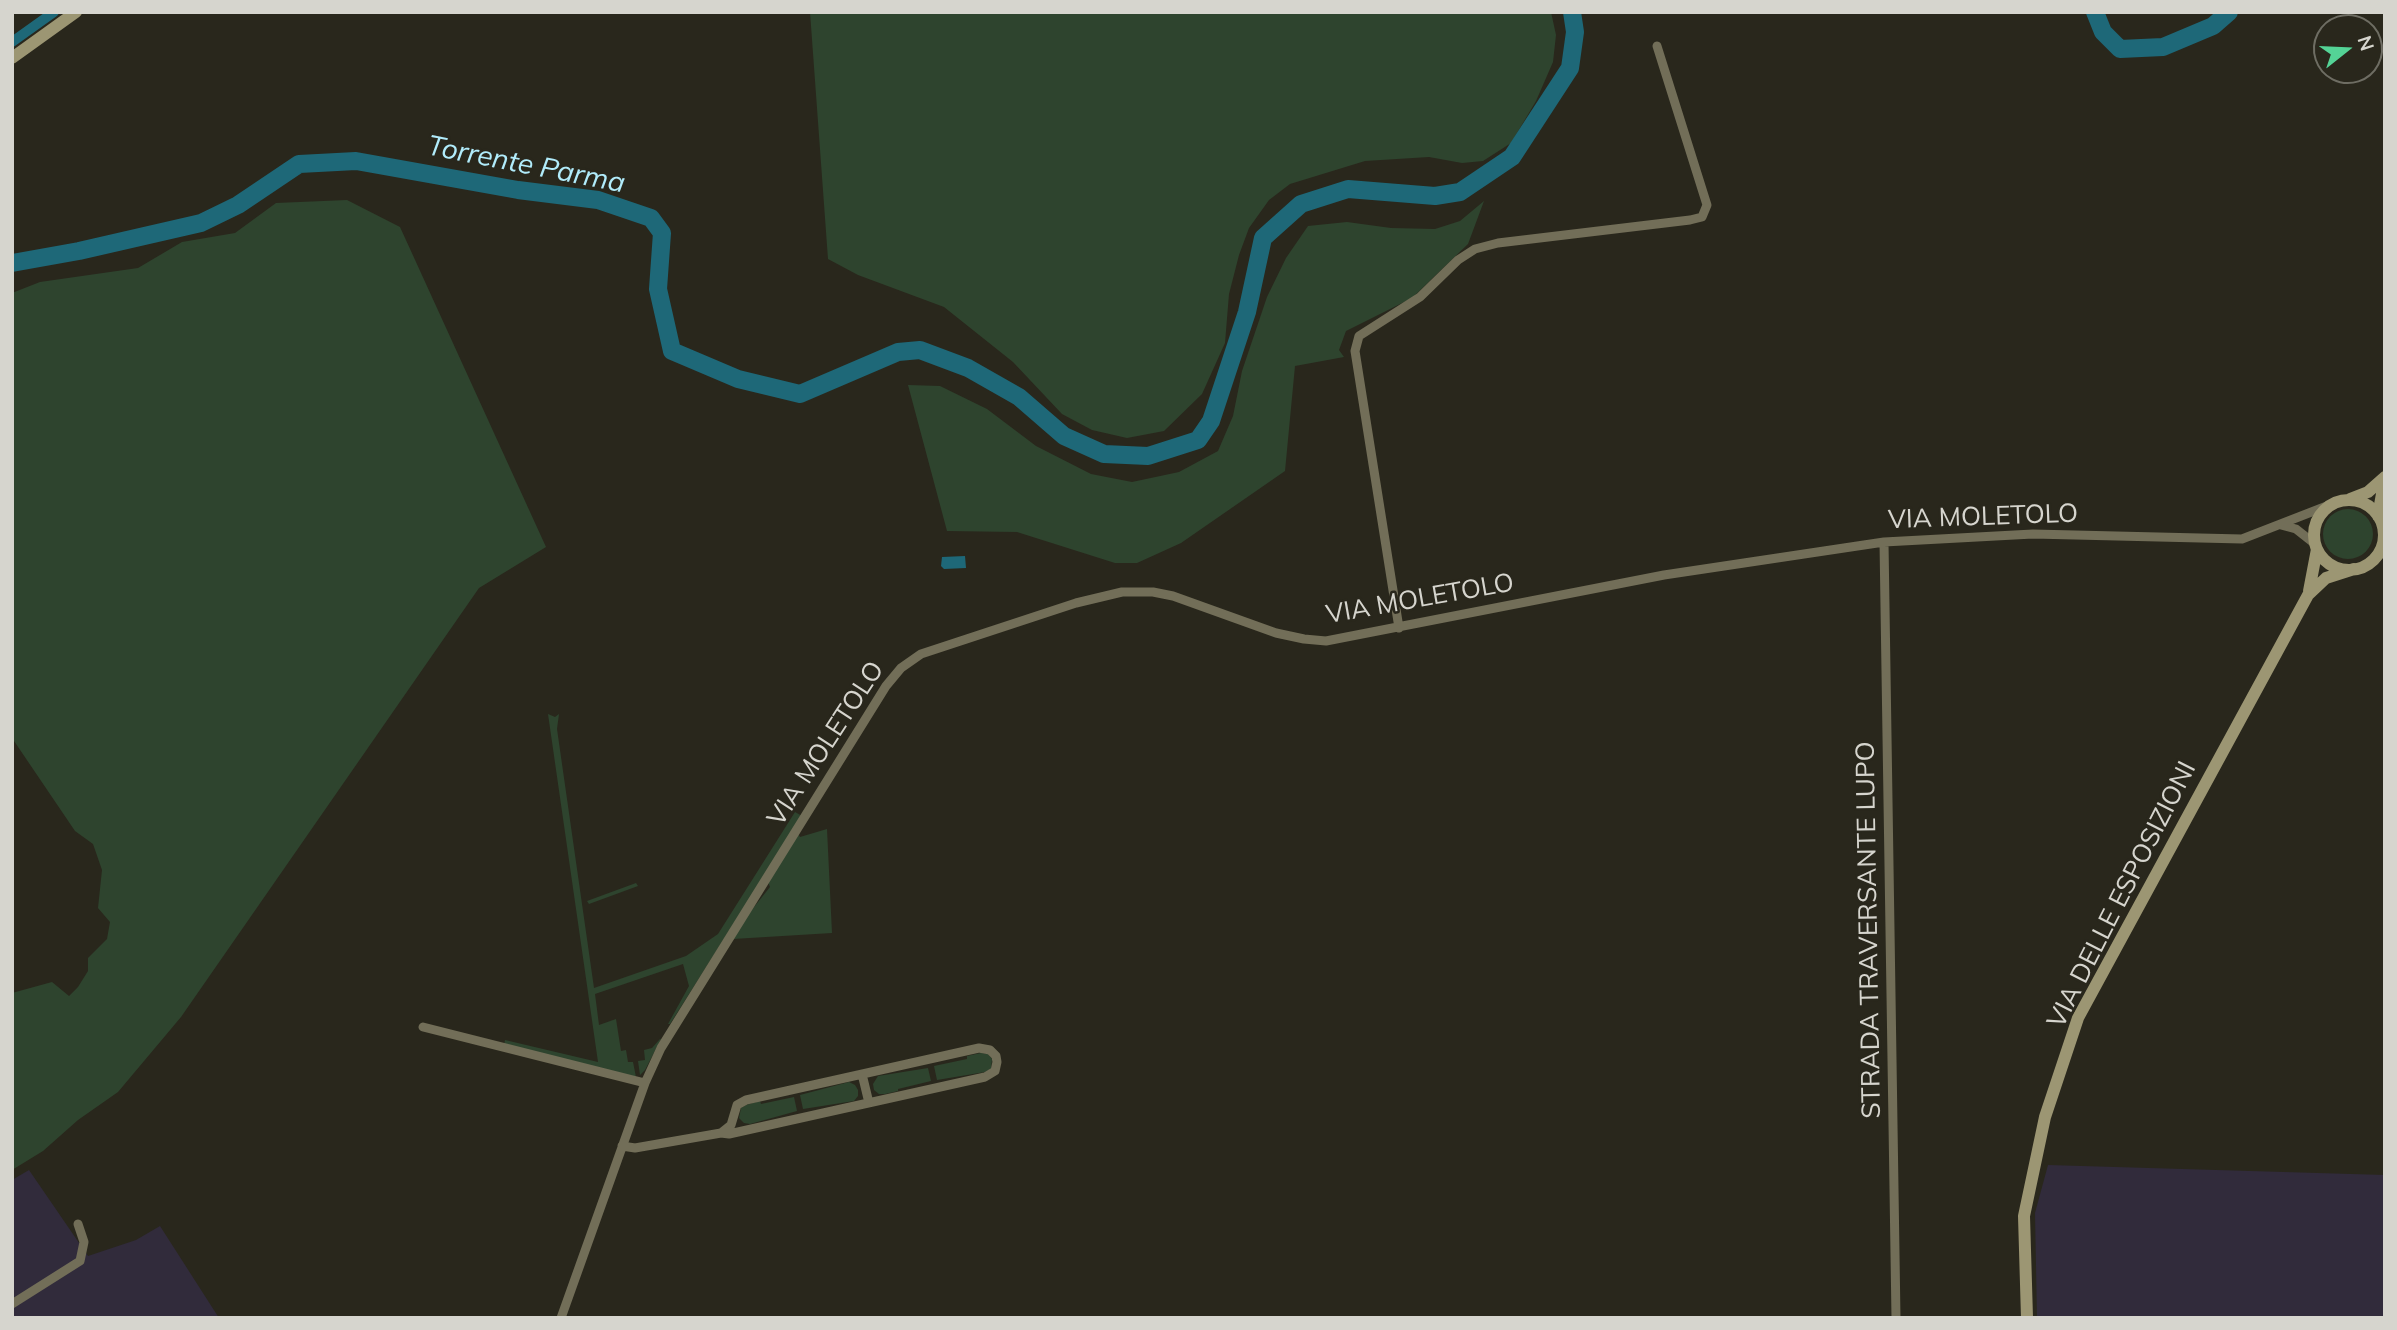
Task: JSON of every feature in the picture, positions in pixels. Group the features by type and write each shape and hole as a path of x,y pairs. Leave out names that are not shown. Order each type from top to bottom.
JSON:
{"street":[{"path":"12,58 76,12"},
{"path":"1399,628 1355,351 1359,336 1420,297 1458,260 1475,249 1498,243 1702,217 1707,205 1657,46"},
{"name":"VIA MOLETOLO","path":"561,1318 645,1083 664,1042 886,685 915,657 1113,593 1163,594 1276,633 1309,640 1339,639 1664,575 1884,542 2033,534 2236,540 2281,526 2368,492 2385,477 2381,551 2365,565 2354,569"},
{"path":"2314,548 2316,521 2323,511 2337,502 2355,500 2366,504 2382,521"},
{"path":"2281,526 2296,529 2323,559 2332,565 2354,569"},
{"name":"STRADA TRAVERSANTE LUPO","path":"1884,542 1896,1318"},
{"name":"VIA DELLE ESPOSIZIONI","path":"2308,595 2314,548"},
{"name":"VIA DELLE ESPOSIZIONI","path":"2027,1318 2024,1216 2045,1117 2078,1018 2308,595 2326,578 2354,569"},
{"path":"423,1027 645,1083"},
{"path":"622,1146 635,1148 721,1133 729,1134 988,1076 996,1068 997,1059 992,1051 982,1048 744,1101 735,1108 731,1125 721,1133"},
{"path":"862,1074 869,1103"},
{"path":"734,1115 739,1126 752,1129"},
{"path":"12,1304 81,1259 83,1242 78,1224"}],"shaded area":[{"path":"2048,1165 2385,1175 2385,1318 2037,1318 2035,1213"},
{"path":"29,1170 88,1256 136,1240 160,1226 219,1318 12,1318 12,1180"}],"green space":[{"path":"810,12 1551,12 1556,35 1553,62 1536,101 1511,143 1483,161 1462,163 1429,157 1365,161 1290,184 1269,200 1249,228 1239,255 1229,294 1225,343 1202,394 1164,431 1127,438 1092,430 1062,414 1013,362 944,307 858,275 828,259"},
{"path":"347,200 400,227 546,547 479,588 181,1017 118,1092 78,1120 43,1151 12,1170 12,993 52,982 69,996 88,971 88,958 107,939 110,922 98,908 102,870 93,844 75,831 12,738 12,293 40,282 138,268 182,242 235,233 276,203"},
{"path":"1484,201 1468,244 1412,298 1346,331 1339,350 1344,357 1295,366 1285,471 1181,543 1137,563 1115,563 1017,532 947,531 908,385 940,386 987,409 1036,446 1091,474 1132,482 1179,472 1218,451 1233,416 1242,371 1267,297 1286,258 1308,226 1347,222 1391,228 1435,229 1460,221"},
{"path":"2348,509 2366,516 2373,534 2366,552 2348,559 2330,552 2323,534 2330,516"},
{"path":"548,714 555,717 559,714 557,729 594,988 686,956 718,934 795,812 802,816 670,1024 689,986 683,964 595,994 599,1025 616,1019 621,1051 626,1050 628,1062 633,1062 636,1077 504,1045 505,1040 598,1062"},
{"path":"827,829 832,933 733,939 770,887 768,882 798,834 800,837"},
{"path":"636,883 638,886 589,904 587,901"},
{"path":"660,1039 640,1075 638,1061 645,1060 644,1050 652,1048"},
{"path":"981,1053 988,1054 992,1059 991,1069 937,1080 934,1066"},
{"path":"928,1068 931,1081 885,1094 874,1090 873,1084 878,1076"},
{"path":"849,1082 858,1090 854,1101 803,1109 800,1095"},
{"path":"794,1097 797,1111 750,1124 739,1118 741,1108 746,1105"}],"water":[{"path":"965,556 966,568 944,569 941,566 942,557"}],"waterway":[{"path":"12,42 54,12"},
{"name":"Torrente Parma","path":"12,263 79,251 201,223 238,205 299,164 356,161 518,190 598,200 651,218 662,233 658,289 672,351 738,379 800,394 898,352 920,350 968,368 1019,397 1064,436 1104,454 1148,456 1198,440 1211,421 1247,312 1263,238 1301,204 1348,189 1435,196 1460,192 1512,157 1570,68 1575,32 1572,12"},
{"name":"Torrente Parma","path":"2095,12 2103,32 2120,49 2163,47 2213,26 2229,12"}]}
